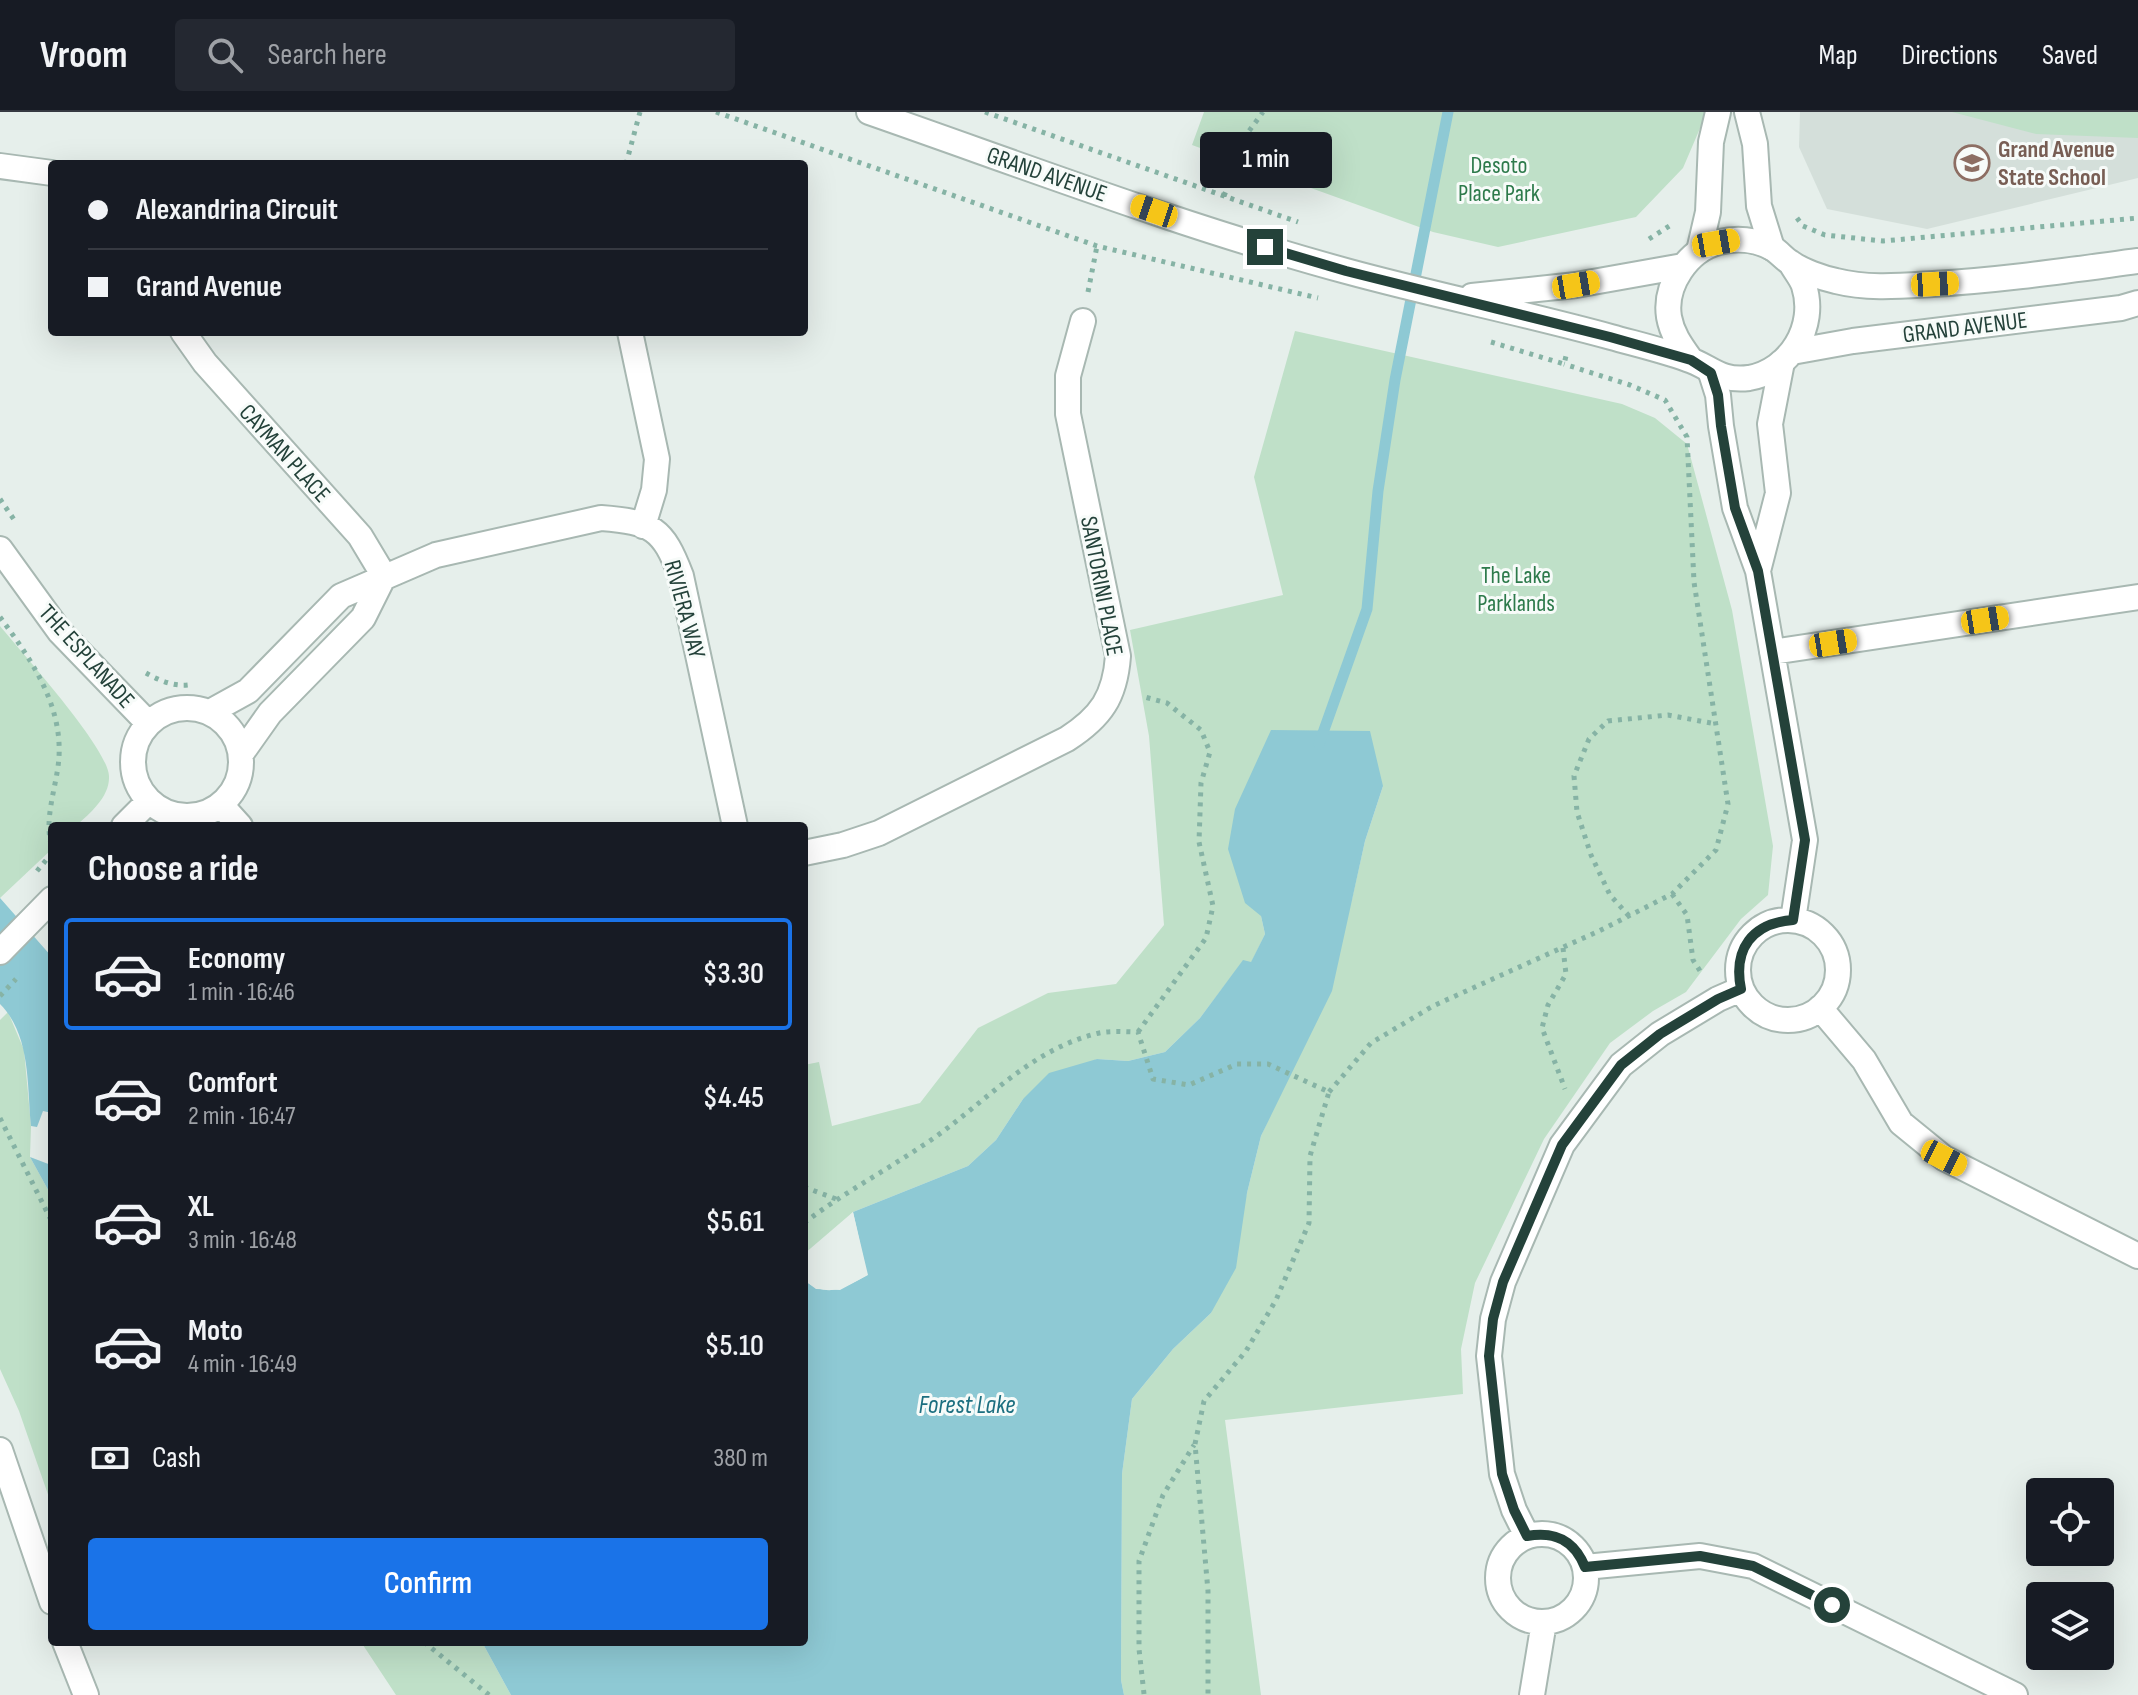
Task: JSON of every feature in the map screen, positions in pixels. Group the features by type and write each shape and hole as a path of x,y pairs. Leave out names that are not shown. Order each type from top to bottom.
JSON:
{"street":[{"name":"GRAND AVENUE","path":"869,112 1211,231 1346,271 1458,298 1701,366 1729,377 1748,378 1766,372 1787,357 1804,331 1808,308 1804,285 1792,265 1772,248 1754,241 1735,239 1716,243 1691,259 1576,285 1458,298"},
{"path":"1718,112 1711,142 1708,212 1691,259 1671,289 1669,315 1676,339 1701,366 1718,395 1735,508 1758,571 1805,840 1793,920"},
{"path":"1747,112 1755,144 1759,206 1772,248"},
{"path":"0,166 48,172"},
{"name":"GRAND AVENUE","path":"1792,265 1835,281 1877,287 1993,280 2138,261"},
{"name":"GRAND AVENUE","path":"1787,357 1853,341 2121,308 2138,303"},
{"name":"SANTORINI PLACE","path":"808,852 879,833 1067,739 1089,725 1113,689 1118,656 1068,414 1068,376 1083,321"},
{"name":"CAYMAN PLACE","path":"186,336 205,363 360,536 384,576"},
{"path":"210,712 248,691 341,596 384,576 436,555 601,518 625,520 643,526 654,490 657,459 631,336"},
{"path":"1758,571 1778,493 1770,424 1787,357"},
{"name":"RIVIERA WAY","path":"643,526 662,536 681,576 734,822"},
{"name":"THE ESPLANADE","path":"0,549 60,632 148,723"},
{"path":"241,754 231,728 210,712 179,707 148,723 132,750 134,779 148,802 169,814 195,817 221,805 237,784 241,754 270,713 363,618 384,576"},
{"path":"1772,652 2138,597"},
{"path":"128,822 148,802"},
{"path":"221,805 236,822"},
{"path":"0,952 46,906"},
{"path":"1793,920 1809,925 1822,934 1832,947 1837,963 1837,980 1831,995 1820,1008 1807,1016 1792,1020 1775,1019 1761,1013 1741,989 1738,972 1740,955 1748,940 1760,929 1775,922 1793,920"},
{"path":"1527,1536 1502,1474 1489,1356 1493,1319 1503,1282 1562,1145 1621,1065 1660,1034 1718,999 1741,989"},
{"path":"1820,1008 1864,1060 1901,1123 1944,1158 2138,1256"},
{"path":"0,1450 48,1590"},
{"path":"1542,1533 1557,1535 1579,1553 1585,1567 1584,1593 1578,1605 1557,1620 1530,1621 1517,1615 1499,1593 1499,1565 1515,1542 1527,1536 1542,1533"},
{"path":"1585,1567 1700,1556 1753,1566 2015,1695"},
{"path":"1532,1695 1544,1622"},
{"path":"67,1646 86,1695"}],"path":[{"path":"627,160 640,112"},
{"path":"716,112 1097,246 1325,300"},
{"path":"985,112 1298,222"},
{"path":"1224,196 1249,131 1263,112"},
{"path":"1083,321 1097,246"},
{"path":"1208,1695 1208,1591 1195,1444 1204,1401 1246,1351 1276,1300 1309,1223 1310,1156 1329,1092 1371,1043 1433,1006 1563,948 1672,894 1716,850 1728,804 1694,582 1687,437 1665,400 1564,364"},
{"path":"0,499 21,530"},
{"path":"0,617 35,666 54,714 59,755 49,822"},
{"path":"139,669 160,681 187,686 198,683"},
{"path":"1113,689 1167,703 1201,730 1210,752 1201,783 1199,842 1213,906 1206,938 1138,1032"},
{"path":"1629,916 1610,895 1591,855 1577,812 1574,776 1589,739 1608,721 1668,715 1716,724"},
{"path":"1672,894 1687,915 1693,960 1718,999"},
{"path":"1563,948 1566,974 1548,1005 1542,1028 1566,1091 1574,1131"},
{"path":"1138,1032 1153,1079 1189,1085 1237,1064 1268,1064 1329,1092"},
{"path":"808,1220 836,1199 924,1145 1009,1077 1054,1048 1098,1033 1138,1032"},
{"path":"0,1118 48,1214"},
{"path":"808,1188 836,1199"},
{"path":"1144,1694 1139,1649 1139,1561 1163,1495 1195,1444"},
{"path":"429,1646 489,1695"}],"shaded area":[{"name":"Grand Avenue State School","path":"1800,112 2138,112 2138,178 1927,229 1827,209 1799,147"}],"green space":[{"name":"Desoto Place Park","path":"1204,112 1707,112 1683,168 1636,217 1498,247 1433,232 1192,145"},
{"path":"1952,112 2138,112 2138,138 2036,134"},
{"name":"The Lake Parklands","path":"1295,331 1622,404 1655,418 1687,444 1732,610 1773,846 1768,895 1741,919 1686,992 1653,1011 1610,1043 1544,1139 1475,1283 1461,1349 1463,1394 1225,1420 1261,1695 1124,1695 1121,1680 1122,1474 1132,1399 1173,1349 1211,1313 1261,1136 1284,1085 1352,899 1365,841 1383,786 1261,916 1265,934 1251,963 1243,961 1200,1018 1165,1052 1128,1061 1097,1059 1023,1099 996,1140 968,1166 853,1212 808,1251 808,1064 819,1062 832,1126 920,1103 978,1028 1048,993 1116,984 1164,925 1149,736 1130,630 1283,595 1254,477"},
{"path":"0,626 80,723 105,763 109,776 103,798 80,822 48,822 48,853 0,898"},
{"path":"8,1012 24,1050 31,1126 30,1157 48,1190 48,1494 19,1411 0,1369 0,1020"},
{"path":"364,1646 484,1646 511,1695 396,1695"}],"water":[{"name":"Forest Lake","path":"1271,730 1370,731 1383,786 1365,841 1332,991 1261,1136 1247,1193 1236,1268 1211,1313 1173,1349 1132,1399 1122,1474 1121,1680 1124,1695 511,1695 484,1646 808,1646 808,1283 821,1289 836,1290 867,1275 853,1212 968,1166 996,1140 1023,1099 1049,1073 1097,1059 1128,1061 1165,1052 1200,1018 1243,960 1251,962 1265,934 1261,916 1245,903 1228,849 1235,809"},
{"path":"0,898 48,952 48,1112 43,1111 37,1127 31,1126 22,1046 10,1017 0,1004"},
{"path":"30,1157 48,1164 48,1190"}],"pier":[{"path":"853,1212 868,1275 840,1290 816,1289 808,1283 808,1279 817,1285 839,1286 863,1273 850,1215"}],"waterway":[{"path":"1319,744 1367,609 1378,491 1395,380 1448,112"}],"place":[{"name":"Grand Avenue State School","path":"1972,163"}],"route":[{"path":"1265,247 1346,271 1610,337 1691,360 1711,373 1718,395 1735,508 1758,571 1805,840 1793,920 1775,922 1760,929 1748,940 1740,955 1738,972 1741,989 1718,999 1660,1034 1621,1065 1562,1145 1503,1282 1493,1319 1489,1356 1502,1474 1527,1536 1542,1533 1557,1535 1579,1553 1585,1567 1700,1556 1753,1566 1832,1605"}]}
